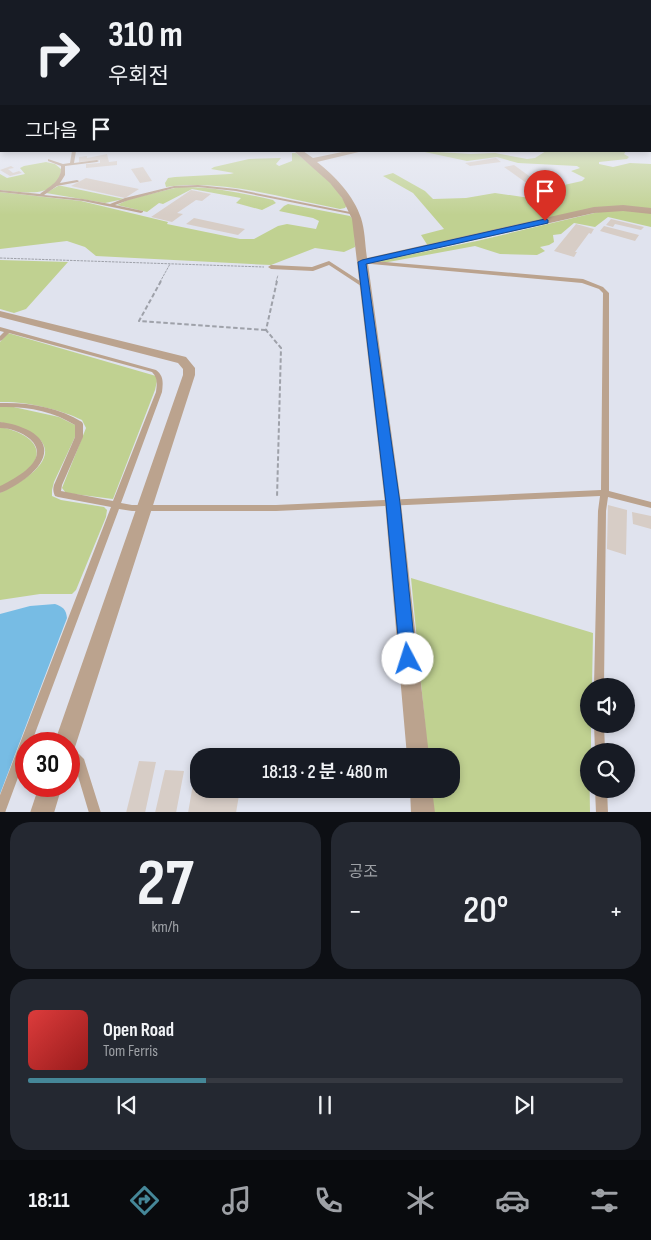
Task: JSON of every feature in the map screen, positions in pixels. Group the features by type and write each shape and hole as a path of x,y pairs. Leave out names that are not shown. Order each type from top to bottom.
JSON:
{"street":[{"path":"299,152 331,177 346,195 357,219 393,503 417,748"},
{"path":"312,161 344,152"},
{"path":"362,262 594,210 623,208 651,211"},
{"path":"0,314 182,360 189,368 189,375 69,732"},
{"path":"42,812 47,797"},
{"path":"422,798 423,812"}],"lane":[{"path":"72,164 74,152"},
{"path":"49,160 63,165 97,161"},
{"path":"42,194 56,185 64,174 63,165"},
{"path":"56,185 78,181"},
{"path":"110,206 128,199 174,187 198,186 236,190 355,214"},
{"path":"0,191 42,194 141,212"},
{"path":"362,262 582,281 601,288 606,293 605,493 602,511 599,678"},
{"path":"271,267 313,269 329,263 366,287"},
{"path":"0,339 4,330 154,371 161,380 159,392 117,505 0,810"},
{"path":"0,404 28,406 61,416 79,424 79,437 58,485 58,494 117,505 276,508 605,493 651,506"},
{"path":"0,425 23,431 33,437 41,449 40,457 32,469 24,477 0,490"},
{"path":"80,763 95,812"},
{"path":"601,798 602,812"}],"path":[{"path":"0,258 271,267"},
{"path":"170,264 139,321 266,330 282,348 276,508"},
{"path":"266,330 280,268"}],"green space":[{"path":"425,152 495,153 527,159 535,158 544,152 625,152 624,154 629,157 627,159 599,162 599,164 613,167 630,163 651,164 651,210 621,206 428,246 421,235 444,229 413,193 383,176 393,173 425,191 433,199 466,198 495,193 523,197 541,196 564,185 582,181 585,178 571,171 580,168 577,166 518,163 497,157 467,161"},
{"path":"292,153 296,153 331,182 347,205 345,208 340,209 232,188 188,185 166,187 165,183 168,178 234,173 211,169 249,159 281,158 276,164 279,166 292,161"},
{"path":"46,162 55,164 61,169 59,179 54,186 38,192 0,190 0,174 7,178 25,174 20,168"},
{"path":"58,186 124,199 105,203 46,193"},
{"path":"179,187 226,190 273,200 276,203 262,210 236,203 241,198 192,189 163,204 159,203 147,212 117,205 130,199"},
{"path":"0,192 81,201 168,222 167,224 240,239 254,239 278,226 287,224 316,229 319,221 313,218 279,211 288,204 350,216 354,221 355,247 344,252 315,248 271,265 96,256 85,247 67,241 0,249"},
{"path":"607,210 651,212 651,227 608,217 595,227 574,223 561,234 553,235 554,242 540,247 545,251 537,255 500,254 475,246 383,263 374,262 477,241"},
{"path":"0,260 68,262 26,309 14,313 0,309"},
{"path":"8,333 156,376 155,390 113,499 66,493 62,488 86,428 82,420 42,406 0,402 0,342"},
{"path":"9,406 59,417 75,425 75,437 54,482 52,496 61,500 104,507 107,510 106,517 76,590 72,594 40,594 0,600 0,493 27,478 42,462 45,453 43,445 32,433 0,422 0,407"},
{"path":"0,427 10,429 27,437 36,449 36,457 24,474 0,487"},
{"path":"411,578 593,633 592,678 580,678 580,733 591,733 591,743 580,743 580,798 590,798 590,812 433,812 432,798 460,798 460,748 427,748"}],"water":[{"path":"55,604 64,609 67,618 24,732 15,732 15,755 0,794 0,614 30,606"}],"building":[{"path":"107,154 109,162 117,161 117,165 86,168 86,164 100,163 100,160 79,162 79,157 87,156 87,158"},
{"path":"496,158 501,162 470,166 465,163"},
{"path":"514,165 536,181 525,182 504,167"},
{"path":"11,166 14,168 8,169 13,173 19,171 22,173 10,176 0,170"},
{"path":"143,167 152,181 140,183 131,169"},
{"path":"86,178 139,189 125,198 71,186"},
{"path":"191,190 211,194 202,201 196,200 177,213 183,214 172,222 151,217"},
{"path":"194,218 245,229 238,235 186,224"},
{"path":"611,219 644,227 641,230 615,224 613,227 606,225"},
{"path":"576,224 594,229 575,252 577,252 574,257 554,251"},
{"path":"604,226 639,235 635,241 600,231"},
{"path":"608,505 627,510 626,555 607,549"},
{"path":"632,512 651,516 651,529 633,524"},
{"path":"139,761 156,762 145,812 126,812"},
{"path":"165,770 184,771 176,812 155,812"},
{"path":"191,798 238,798 236,812 188,812"}],"route":[{"path":"408,659 393,503 373,333 362,262 545,221"}]}
